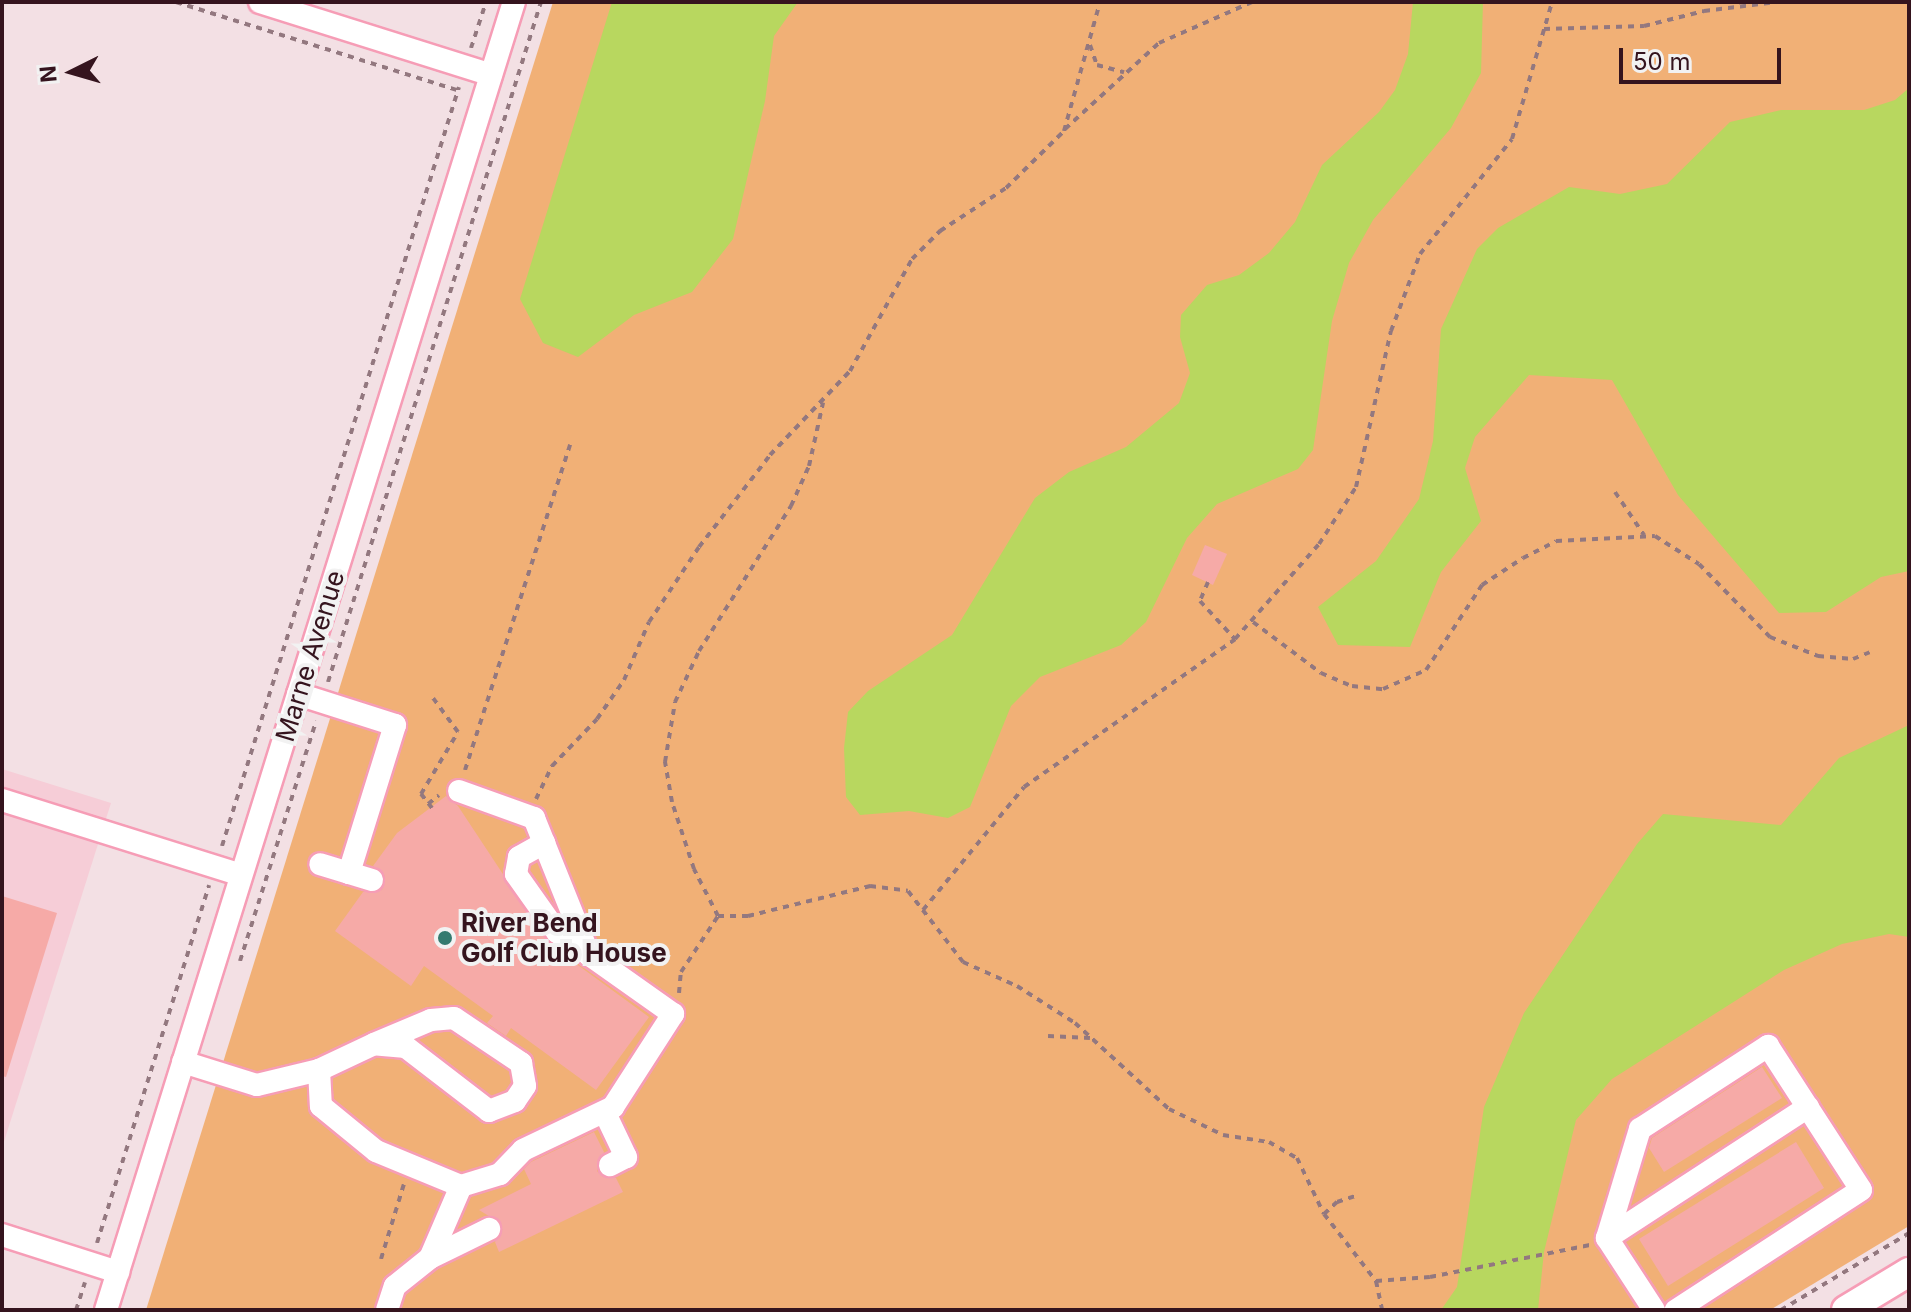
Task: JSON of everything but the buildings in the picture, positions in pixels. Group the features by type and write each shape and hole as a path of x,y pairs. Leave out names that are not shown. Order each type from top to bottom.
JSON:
{"main road":[{"path":"1846,1310 1909,1272"}],"street":[{"path":"260,2 491,75"},
{"name":"Marne Avenue","path":"106,1310 514,2"},
{"path":"298,694 395,725 349,873"},
{"path":"459,791 534,818 589,955"},
{"path":"2,800 241,875"},
{"path":"319,1070 321,1106 376,1151 461,1186 500,1174 523,1150 605,1113 673,1014 557,932 516,874 519,857 544,843"},
{"path":"320,864 372,880"},
{"path":"183,1062 257,1085 319,1070 374,1044 431,1020 454,1018 521,1063 525,1086 515,1101 489,1111 406,1047 374,1044"},
{"path":"1654,1310 1607,1238 1640,1129 1768,1046 1861,1190 1676,1310"},
{"path":"1607,1238 1808,1107"},
{"path":"605,1113 626,1157 610,1165"},
{"path":"430,1258 461,1186"},
{"path":"387,1310 395,1286 430,1258 489,1229"},
{"path":"2,1235 118,1272"}],"path":[{"path":"176,2 509,106"},
{"path":"76,1310 486,2"},
{"path":"238,966 541,2"},
{"path":"1064,131 1100,2"},
{"path":"534,818 538,787 624,680 649,622 699,547 770,455 824,403 850,371 912,259 940,231 1006,188 1124,72 1159,43 1252,2"},
{"path":"923,910 1024,787 1235,639 1319,544 1356,487 1391,331 1420,254 1512,139 1552,2"},
{"path":"1544,29 1644,26 1704,11 1776,2"},
{"path":"1089,42 1097,65 1124,72"},
{"path":"718,916 694,869 672,802 665,762 675,702 699,651 791,506 809,466 824,403"},
{"path":"459,791 570,444"},
{"path":"1615,492 1644,535"},
{"path":"1253,622 1321,673 1352,686 1383,689 1426,670 1482,585 1523,558 1556,541 1644,535 1655,536 1699,564 1770,637 1818,656 1853,659 1870,652"},
{"path":"1208,582 1200,601 1235,639"},
{"path":"432,808 421,794 458,732 433,698"},
{"path":"718,916 748,916 870,886 908,891 963,962 1017,986 1091,1038 1169,1109 1223,1135 1269,1142 1297,1158 1324,1214 1376,1281 1382,1310"},
{"path":"673,1014 681,972 718,916"},
{"path":"1048,1036 1091,1038"},
{"path":"381,1259 410,1165"},
{"path":"1324,1214 1337,1202 1358,1195"},
{"path":"1781,1310 1909,1233"},
{"path":"1376,1281 1430,1277 1574,1252"}],"shaded area":[{"path":"553,2 1909,2 1909,1226 1770,1310 146,1310"},
{"path":"612,2 798,2 774,36 765,101 733,239 692,292 634,315 578,357 543,343 520,299"},
{"path":"1413,2 1483,2 1481,73 1451,128 1373,220 1349,263 1332,321 1313,450 1298,469 1217,504 1187,538 1146,622 1121,645 1040,677 1011,706 970,807 948,818 909,811 860,815 846,797 844,748 848,712 868,691 952,635 1035,498 1069,472 1126,447 1179,403 1190,373 1180,337 1181,315 1207,285 1239,275 1269,253 1295,222 1322,165 1379,112 1395,90 1408,54"},
{"path":"1909,88 1909,571 1881,577 1826,612 1779,613 1678,495 1612,380 1529,375 1475,437 1465,468 1481,521 1441,572 1410,647 1338,645 1318,607 1376,561 1419,499 1433,441 1441,329 1477,249 1498,228 1569,187 1620,194 1667,184 1730,122 1781,110 1864,110 1895,100"},
{"path":"1909,725 1909,937 1889,934 1842,944 1784,970 1612,1079 1576,1120 1544,1252 1538,1310 1441,1310 1457,1287 1484,1107 1524,1013 1637,844 1663,814 1781,825 1839,758"},
{"path":"2,769 111,803 2,1148"}],"place":[{"name":"River Bend Golf Club House","path":"445,938"}]}
